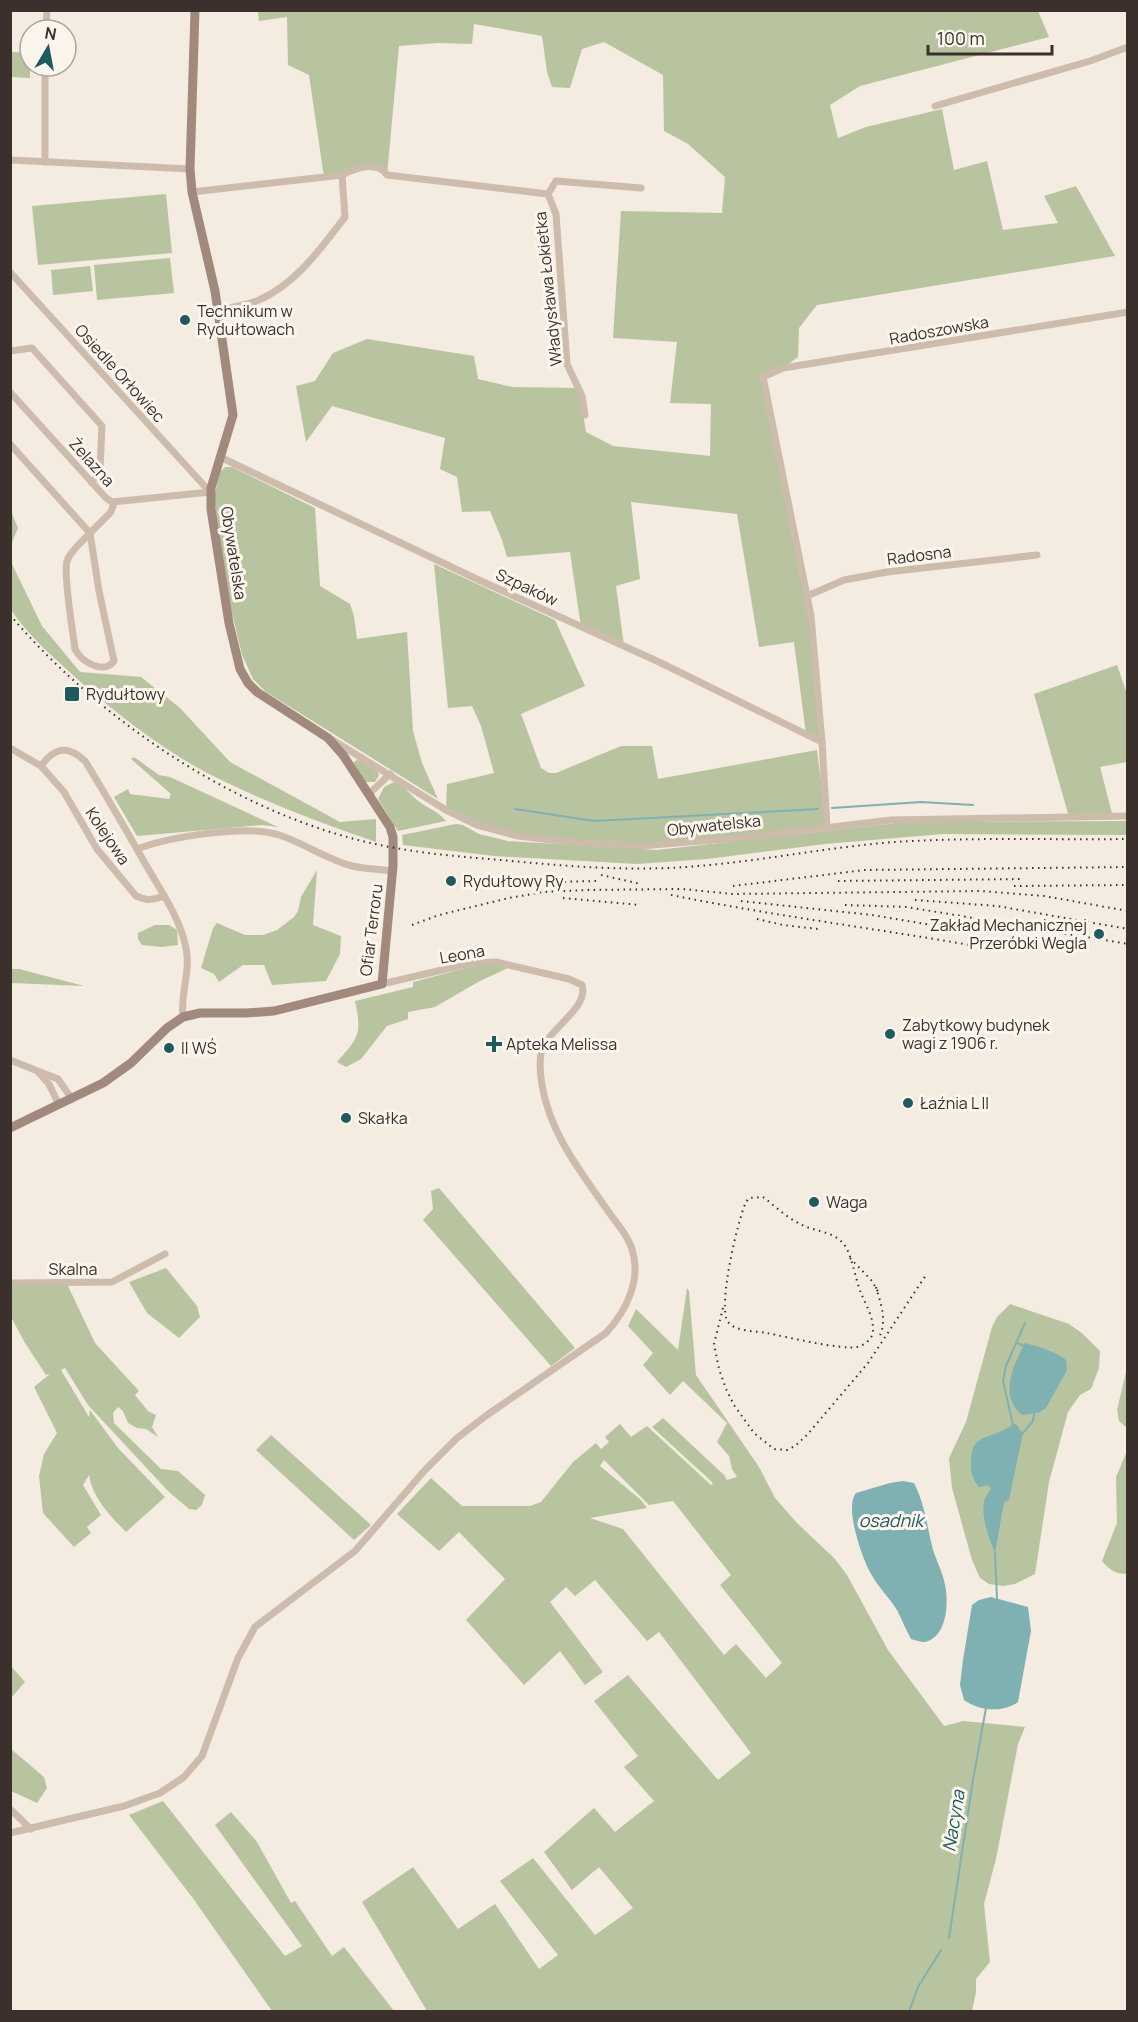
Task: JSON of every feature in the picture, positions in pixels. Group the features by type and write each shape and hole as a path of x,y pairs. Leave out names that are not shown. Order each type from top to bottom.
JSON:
{"street":[{"name":"Obywatelska","path":"195,10 190,169 192,192 218,310 232,414 210,492 211,509 229,623 244,676 257,692 457,816 498,832 529,837 641,846 908,819 1128,816"},
{"path":"935,106 1090,61 1128,47"},
{"path":"45,78 45,162"},
{"path":"10,160 190,169"},
{"name":"Władysława Łokietka","path":"192,192 342,175 360,167 380,169 387,175 548,194"},
{"path":"218,310 262,298 291,280 320,249 345,217 342,175"},
{"name":"Władysława Łokietka","path":"548,194 556,181 640,188"},
{"name":"Władysława Łokietka","path":"548,194 556,213 567,364 582,396 585,415"},
{"name":"Osiedle Orłowiec","path":"10,272 210,492"},
{"name":"Radoszowska","path":"807,596 763,377 783,368 1128,312"},
{"path":"10,351 32,348 102,426 100,470 92,483"},
{"name":"Żelazna","path":"10,392 106,498 114,503 210,492"},
{"path":"10,444 90,532 99,591 114,661 106,667 87,662 75,650 66,563 90,532 111,512 114,503"},
{"name":"Szpaków","path":"220,457 481,581 659,662 822,742"},
{"name":"Radosna","path":"807,596 844,580 887,572 1038,555"},
{"path":"807,596 811,616 822,742 827,827"},
{"name":"Obywatelska","path":"328,738 343,755 393,834 393,871"},
{"name":"Kolejowa","path":"10,748 41,766 64,792 82,827 97,849 136,896 145,900 164,896"},
{"path":"10,1128 103,1083 143,1053 167,1028 183,1017 182,1005 188,974 187,951 183,935 164,896 85,760 78,754 67,750 56,751 47,757 41,766"},
{"path":"369,794 390,774"},
{"name":"Ofiar Terroru","path":"137,849 155,842 209,834 262,831 279,835 353,866 393,871 382,984 274,1011 200,1013 183,1017"},
{"name":"Leona","path":"31,1829 124,1806 160,1794 184,1777 202,1756 238,1658 255,1627 355,1551 425,1470 457,1438 606,1333 619,1318 628,1300 635,1270 633,1251 629,1241 563,1144 552,1119 543,1088 541,1070 543,1046 579,1004 584,992 582,985 569,979 487,961 382,984"},
{"path":"10,1060 58,1079 72,1099"},
{"path":"35,1069 48,1084 59,1105"},
{"name":"Skalna","path":"10,1283 112,1282 165,1254"},
{"path":"10,1809 31,1829"},
{"path":"10,1833 31,1829"}],"green space":[{"path":"258,11 1038,11 1049,37 860,86 830,105 838,138 866,127 942,109 954,170 987,161 1003,230 1058,223 1044,196 1076,186 1115,256 817,305 799,328 798,357 783,368 763,377 811,616 822,742 806,734 794,642 759,647 737,514 631,502 640,579 616,586 624,646 581,627 570,552 507,557 490,511 462,512 457,477 440,469 445,438 332,406 306,442 296,386 315,381 333,353 367,339 474,356 478,379 512,387 579,388 586,432 613,446 710,456 711,404 670,403 677,342 613,338 621,211 722,213 725,177 688,144 664,131 663,75 604,42 582,49 570,88 552,87 547,72 542,36 474,24 472,44 437,43 399,46 387,175 384,171 360,167 324,177 309,75 288,65 287,17 259,21"},
{"path":"11,52 18,52 18,77 11,77"},
{"path":"166,194 172,253 38,265 32,206"},
{"path":"170,258 174,293 97,300 94,265"},
{"path":"90,266 93,291 53,295 51,270"},
{"path":"225,467 232,467 315,508 320,586 350,604 357,639 407,632 413,731 422,763 438,799 266,692 253,679 242,655 225,583 214,497 220,472"},
{"path":"10,509 18,528 12,542 11,562 42,626 80,672 141,677 180,708 230,762 340,822 376,819 376,842 272,803 193,765 140,730 105,703 49,653 11,610"},
{"path":"434,564 555,620 585,686 521,714 541,768 549,773 556,773 621,746 652,746 658,779 817,750 827,827 641,846 498,832 446,810 447,784 494,773 481,726 472,706 448,708"},
{"path":"1117,665 1127,694 1127,762 1100,767 1113,817 1069,817 1034,694"},
{"path":"134,757 159,775 170,777 278,827 262,825 137,836 114,797 128,789 130,794 169,799 171,794 131,759"},
{"path":"358,759 378,772 379,775 375,782 365,782 354,764"},
{"path":"394,782 446,821 398,831 378,799 384,787"},
{"path":"1128,821 1127,835 943,834 825,844 707,859 637,864 494,856 403,845 402,835 456,824 463,825 479,834 508,841 657,850 905,822"},
{"path":"317,870 313,925 341,936 340,954 326,981 272,985 264,965 243,965 219,982 214,974 201,968 213,928 217,923 245,935 263,935 277,930 298,911 301,897"},
{"path":"155,925 169,925 177,930 178,945 162,947 142,945 138,939 138,933"},
{"path":"490,964 508,968 435,1007 408,1012 408,1019 387,1026 361,1059 346,1067 337,1062 350,1047 357,1034 355,1001 413,987 413,982"},
{"path":"11,969 19,969 84,986 11,983"},
{"path":"439,1188 575,1348 551,1366 423,1220 433,1209 431,1191"},
{"path":"166,1268 197,1306 200,1317 179,1338 147,1313 129,1282"},
{"path":"10,1286 68,1286 95,1343 139,1391 135,1395 148,1411 156,1415 152,1427 158,1437 146,1429 137,1428 128,1423 123,1411 118,1407 113,1413 114,1423 161,1469 178,1471 205,1495 202,1505 196,1510 189,1509 168,1491 88,1405 65,1368 61,1370 89,1417 90,1410 118,1448 165,1497 126,1532 108,1513 98,1498 89,1475 83,1485 101,1515 87,1527 91,1533 74,1547 43,1513 39,1476 44,1454 57,1433 34,1387 50,1374 46,1375 11,1317"},
{"path":"687,1288 696,1375 759,1467 775,1498 797,1523 835,1559 847,1575 888,1650 944,1726 963,1721 1025,1727 1018,1744 996,1859 984,1904 990,1962 976,1979 972,2011 427,2011 362,1902 413,1867 458,1929 495,1904 539,1969 558,1955 500,1881 533,1858 595,1935 633,1908 599,1867 572,1890 544,1852 594,1808 615,1832 654,1801 624,1767 638,1756 594,1701 628,1675 718,1780 751,1753 659,1632 647,1641 595,1580 575,1596 566,1587 550,1602 603,1672 585,1685 560,1651 524,1685 466,1620 505,1579 459,1532 439,1551 397,1514 431,1478 462,1506 530,1506 541,1502 573,1462 596,1443 601,1449 609,1442 605,1437 620,1424 631,1437 647,1426 711,1485 713,1484 652,1427 663,1418 727,1480 737,1477 732,1469 729,1456 717,1442 727,1423 683,1381 670,1395 643,1365 653,1353 628,1326 636,1309 678,1350","holes":["604,1460 649,1505 673,1501 731,1575 720,1585 782,1663 766,1678 736,1644 724,1655 623,1529 590,1518 647,1508 641,1500 600,1466"]},
{"path":"1010,1304 1069,1324 1100,1351 1099,1368 1091,1389 1080,1395 1068,1412 1049,1482 1035,1574 1015,1584 1003,1586 989,1584 980,1578 972,1560 952,1488 949,1458 966,1422 992,1327 997,1317"},
{"path":"1127,1368 1127,1428 1119,1421 1117,1410"},
{"path":"271,1435 371,1525 354,1540 256,1450"},
{"path":"1127,1451 1127,1574 1113,1571 1102,1561 1117,1523 1116,1477"},
{"path":"10,1665 25,1682 11,1698 10,1698"},
{"path":"11,1749 44,1777 47,1788 37,1803 11,1791"},
{"path":"163,1801 285,1956 302,1946 215,1825 231,1812 257,1842 291,1903 295,1901 332,1956 344,1947 394,2011 272,2011 192,1897 129,1815"}],"water":[{"path":"1025,1343 1047,1350 1066,1360 1067,1370 1046,1408 1038,1413 1022,1415 1011,1399 1010,1380"},
{"path":"1016,1424 1023,1433 1009,1500 1004,1502 995,1553 986,1528 984,1514 984,1501 991,1489 988,1485 979,1487 975,1481 971,1468 972,1453 979,1440"},
{"name":"osadnik","path":"903,1481 914,1483 918,1491 946,1592 946,1610 942,1627 938,1634 925,1642 911,1639 897,1610 873,1577 863,1555 853,1520 853,1500 856,1493"},
{"path":"991,1597 1028,1607 1031,1631 1018,1702 998,1709 970,1704 964,1700 960,1685 972,1605 979,1600"}],"waterway":[{"path":"832,808 921,802 973,805"},
{"path":"515,809 594,821 818,809"},
{"path":"1013,1425 1003,1381 1006,1366 1025,1323"},
{"path":"1017,1343 1024,1346"},
{"name":"Nacyna","path":"1023,1433 1033,1421 1034,1414"},
{"name":"Nacyna","path":"995,1553 997,1599"},
{"name":"Nacyna","path":"949,1938 986,1708"},
{"name":"Nacyna","path":"909,2012 918,1987 941,1950"}],"railway":[{"path":"10,615 46,654 86,691 129,726 175,758 223,786 273,810 324,830 375,844 443,855 609,868 648,868 724,864 837,848 923,840 1128,839"},
{"path":"733,886 865,870 1128,867"},
{"path":"601,875 641,884"},
{"path":"838,881 1024,879"},
{"path":"535,886 552,882 598,881"},
{"path":"1014,886 1128,885"},
{"path":"412,925 439,915 509,898 543,892 586,890 683,889 732,894 981,891 1044,896 1128,911"},
{"path":"671,895 970,945"},
{"path":"563,898 640,905"},
{"path":"915,900 997,906 1128,929"},
{"path":"741,901 872,915 973,932"},
{"path":"845,905 907,907 1128,944"},
{"path":"757,919 818,929"},
{"path":"763,1197 795,1221 838,1238 845,1246 872,1322 872,1335 865,1343 857,1347 827,1345 741,1329 728,1322 725,1314 725,1300 738,1226 749,1198 763,1197"},
{"path":"850,1258 872,1281 880,1295"},
{"path":"723,1308 714,1344 726,1389 734,1405 754,1433 774,1449 787,1450 807,1435 868,1363 926,1275"},
{"path":"876,1287 883,1320 878,1339"}],"place":[{"name":"Technikum w Rydułtowach","path":"185,320"},
{"name":"Rydułtowy","path":"72,694"},
{"name":"Rydułtowy Ry","path":"451,881"},
{"name":"Zakład Mechanicznej Przeróbki Wegla","path":"1099,934"},
{"name":"Zabytkowy budynek wagi z 1906 r.","path":"890,1034"},
{"name":"Apteka Melissa","path":"494,1044"},
{"name":"II WŚ","path":"169,1048"},
{"name":"Łaźnia L II","path":"908,1103"},
{"name":"Skałka","path":"346,1118"},
{"name":"Waga","path":"814,1202"}]}
